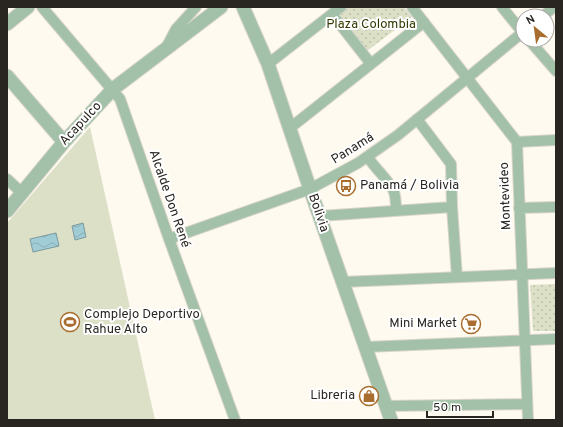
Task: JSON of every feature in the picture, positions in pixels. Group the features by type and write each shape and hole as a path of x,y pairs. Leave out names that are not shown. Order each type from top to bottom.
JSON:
{"street":[{"path":"7,24 28,7"},
{"name":"Alcalde Don René","path":"42,7 120,99 235,420"},
{"name":"Acapulco","path":"166,48 176,29 196,7"},
{"name":"Acapulco","path":"7,211 64,142 113,89 221,7"},
{"name":"Bolivia","path":"243,7 268,64 342,282 391,420"},
{"path":"268,64 341,7"},
{"path":"412,7 517,142 556,140"},
{"path":"502,7 515,22"},
{"path":"332,14 371,64"},
{"path":"290,128 424,22"},
{"name":"Panamá","path":"169,239 310,189 342,172 398,135 515,39"},
{"path":"536,48 556,71"},
{"path":"7,76 64,142"},
{"path":"417,119 451,164 452,207 457,277"},
{"name":"Montevideo","path":"517,142 528,420"},
{"path":"368,156 372,164 394,191 396,211"},
{"path":"7,179 22,192"},
{"path":"320,216 452,207"},
{"path":"519,208 556,207"},
{"path":"342,282 556,273"},
{"path":"365,347 556,339"},
{"path":"386,406 527,404"}],"green space":[{"name":"Plaza Colombia","path":"345,7 404,7 412,17 367,51 338,12"},
{"name":"Complejo Deportivo Rahue Alto","path":"90,127 155,420 7,420 7,223"},
{"path":"556,284 556,331 533,331 530,285"}],"water":[{"path":"83,223 86,237 75,240 72,226"},
{"path":"56,233 59,246 33,252 30,239"}],"place":[{"name":"Panamá / Bolivia","path":"346,186"},
{"name":"Complejo Deportivo Rahue Alto","path":"70,322"},
{"name":"Mini Market","path":"471,324"},
{"name":"Libreria","path":"369,396"}]}
